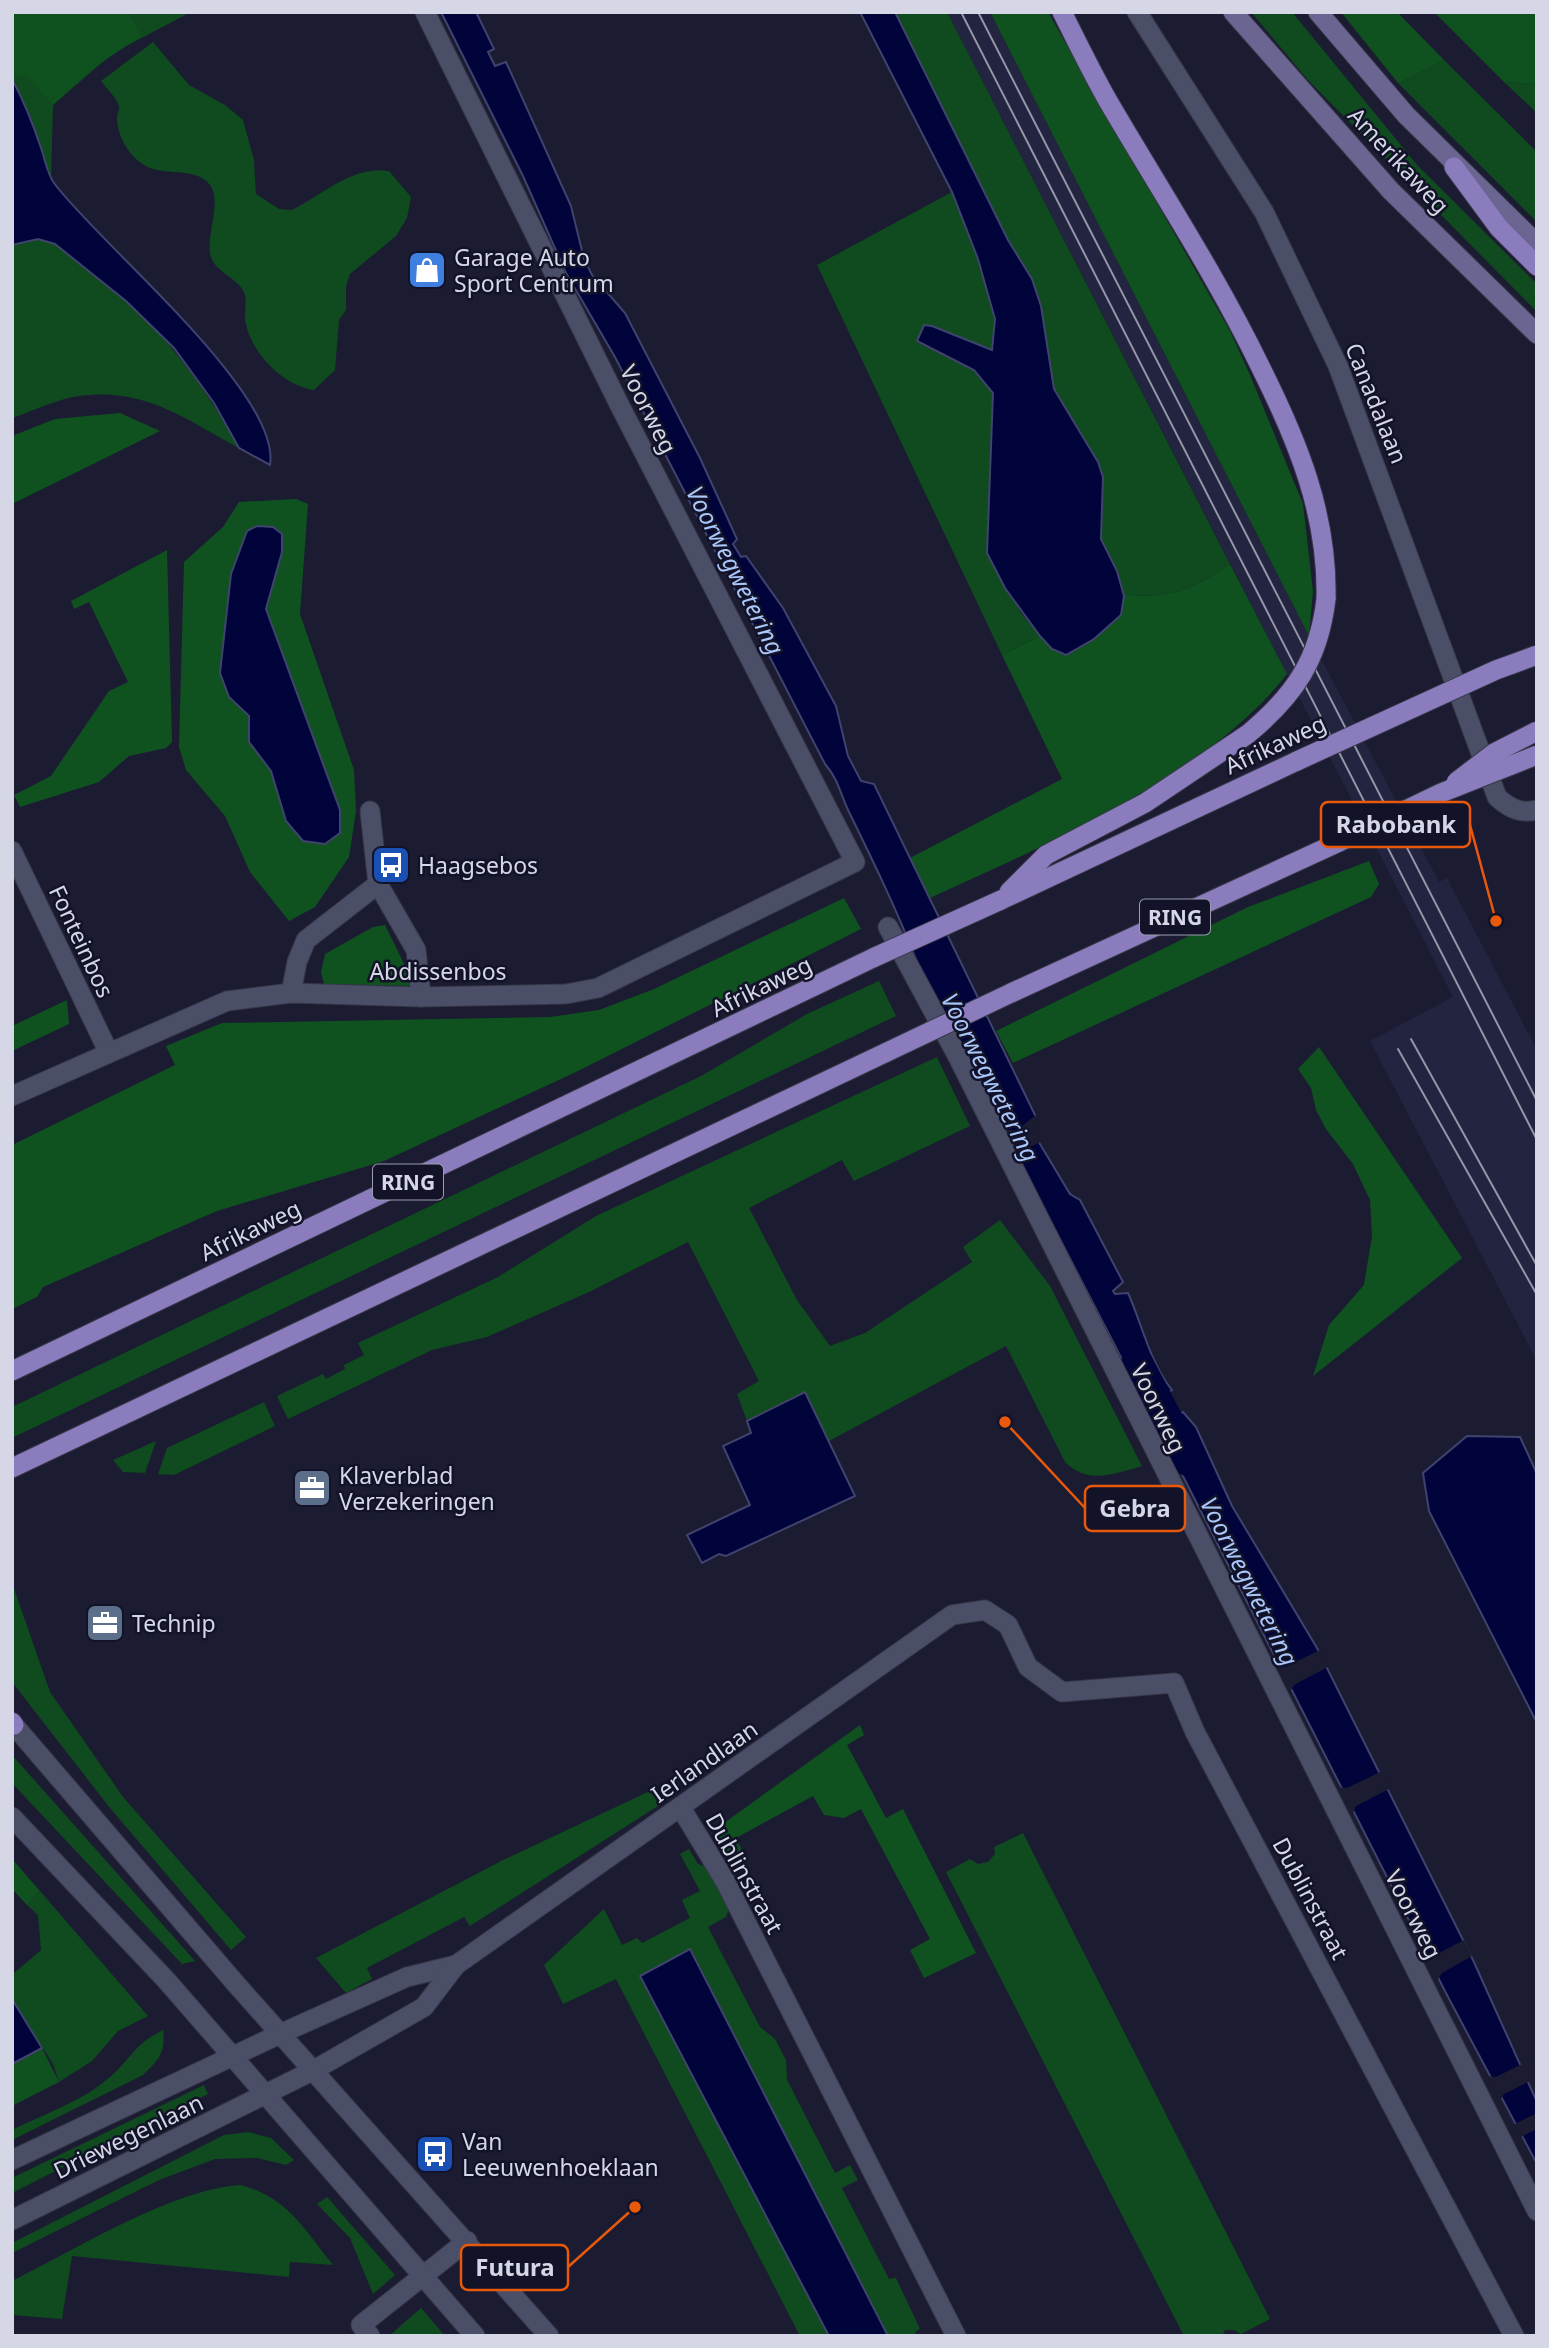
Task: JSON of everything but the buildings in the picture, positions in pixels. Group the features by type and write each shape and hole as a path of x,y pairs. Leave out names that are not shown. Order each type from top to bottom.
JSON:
{"main road":[{"path":"1001,900 1045,855 1145,803 1248,734 1287,696 1310,661 1322,633 1326,599 1327,559 1320,514 1285,416 1225,294 1107,99 1062,12"},
{"name":"Amerikaweg","path":"1233,12 1391,191 1537,334"},
{"name":"Amerikaweg","path":"1318,12 1357,61 1454,167 1537,244"},
{"path":"1454,167 1499,228 1537,266"},
{"name":"Afrikaweg","path":"12,1371 875,957 1484,675 1537,655"},
{"path":"1441,793 1494,753 1537,731"},
{"name":"RING","path":"12,1468 1011,993 1441,793 1537,755"}],"street":[{"name":"Voorweg","path":"425,12 620,406 855,862"},
{"name":"Canadalaan","path":"1137,12 1264,212 1338,366 1497,797 1508,807 1520,811 1537,810"},
{"path":"370,811 378,884 416,950 421,996"},
{"name":"Fonteinbos","path":"12,851 108,1051"},
{"name":"Abdissenbos","path":"12,1096 108,1051 227,1001 291,993 421,996 566,994 598,988 855,862"},
{"path":"291,993 306,940 378,884"},
{"name":"Voorweg","path":"888,927 958,1057 1537,2211"},
{"name":"Ierlandlaan","path":"314,2070 424,2007 456,1965 952,1615 985,1610"},
{"name":"Dublinstraat","path":"985,1610 1008,1625 1028,1667 1062,1692 1174,1683 1195,1731 1514,2336"},
{"path":"13,1723 549,2336"},
{"name":"Dublinstraat","path":"681,1808 725,1881 956,2336"},
{"path":"12,1817 167,1982 475,2336"},
{"name":"Ierlandlaan","path":"282,2033 407,1977 456,1965"},
{"name":"Driewegenlaan","path":"12,2160 282,2033"},
{"name":"Driewegenlaan","path":"12,2220 314,2070"},
{"path":"370,2336 361,2325 467,2241"}],"shaded area":[{"path":"947,12 990,12 1309,636 1439,882 1447,878 1537,1050 1537,1361 1370,1041 1453,997"}],"green space":[{"path":"12,12 191,12 113,53 53,105 51,180 18,242 37,239 56,244 106,281 129,302 189,371 224,421 239,448 182,416 124,396 79,396 12,418"},
{"path":"19,12 127,12 141,36 89,71 53,105 29,77 12,74 12,17"},
{"path":"895,12 947,12 1230,564 1203,581 1169,593 1124,596 1117,571 1101,539 1103,477 1098,462 1054,389 1032,279 1008,240"},
{"path":"990,12 1048,12 1230,331 1303,504 1313,591 1309,636"},
{"path":"1251,12 1292,12 1418,166 1537,284 1537,312 1308,80"},
{"path":"1341,12 1397,12 1444,60 1398,83"},
{"path":"1434,12 1537,12 1537,84 1504,82"},
{"path":"153,42 189,85 225,105 243,120 254,160 256,194 279,209 292,210 350,177 376,170 389,171 411,197 407,218 396,236 350,274 346,286 346,310 339,320 335,370 314,390 292,382 271,367 249,335 245,320 244,292 215,265 210,253 215,200 210,185 196,175 149,167 136,159 124,143 117,123 118,104 101,81"},
{"path":"1444,60 1537,152 1537,222 1398,83"},
{"path":"1504,82 1537,84 1537,113"},
{"path":"952,192 978,259 996,319 992,350 932,326 924,325 918,340 974,370 993,393 987,553 1021,613 1040,636 1002,655 817,265"},
{"path":"120,413 160,431 12,504 12,436 55,419"},
{"path":"296,499 308,504 300,614 354,770 356,811 349,857 315,907 289,921 250,872 225,816 186,770 179,747 184,562 223,527 239,502"},
{"path":"167,550 172,742 166,748 129,756 99,782 20,807 14,795 51,776 109,691 128,682 89,602 74,609 71,601"},
{"path":"1230,564 1287,674 1254,710 1215,744 1170,775 1073,831 930,898 910,858 1062,779 1002,655 1040,636 1052,649 1121,616 1124,596 1156,595 1180,590 1203,581"},
{"path":"1369,861 1379,884 1371,897 1013,1063 996,1031 1248,907"},
{"path":"844,898 861,929 576,1072 384,1161 217,1211 43,1287 37,1297 12,1309 12,1145 175,1065 166,1046 222,1023 550,1017 599,1010 654,989"},
{"path":"385,925 415,986 324,984 321,972 325,954 373,927"},
{"path":"879,981 896,1016 12,1438 12,1407 701,1076 807,1014"},
{"path":"67,1000 69,1024 12,1051 12,1026"},
{"path":"1319,1047 1462,1258 1313,1376 1329,1325 1364,1285 1372,1236 1370,1200 1353,1164 1326,1129 1316,1110 1311,1088 1298,1069"},
{"path":"937,1057 970,1126 854,1181 842,1160 749,1208 797,1300 830,1346 865,1333 972,1262 963,1247 1000,1220 1050,1286 1142,1466 1102,1476 1083,1473 1065,1462 1006,1346 829,1441 805,1392 747,1421 737,1394 759,1381 688,1242 589,1292 487,1337 432,1350 288,1419 277,1396 323,1374 326,1379 345,1369 344,1365 364,1355 358,1343 498,1277 596,1216"},
{"path":"264,1402 275,1426 174,1475 158,1474 167,1448"},
{"path":"156,1441 145,1473 123,1472 113,1460"},
{"path":"12,1583 50,1692 123,1797 246,1937 231,1950 110,1808 12,1682"},
{"path":"860,1725 864,1735 847,1745 886,1818 903,1809 976,1953 924,1978 910,1950 930,1939 861,1809 844,1818 824,1815 813,1796 736,1838 746,1858 733,1859 719,1844 717,1828"},
{"path":"12,1755 195,1961 182,1964 12,1783"},
{"path":"650,1791 661,1804 470,1926 464,1917 367,1968 372,1979 346,1993 316,1958 503,1860"},
{"path":"1023,1833 1270,2319 1241,2334 1234,2330 1225,2330 1222,2336 1184,2336 946,1872 970,1859 978,1864 988,1862 995,1854 994,1847"},
{"path":"689,1849 698,1864 712,1869 730,1905 726,1917 708,1927 760,2027 775,2039 786,2060 787,2080 835,2173 850,2165 858,2180 842,2188 889,2279 896,2278 920,2329 915,2332 917,2336 888,2336 691,1949 640,1977 829,2336 800,2336 616,1979 563,2004 544,1965 604,1909 622,1945 637,1938 642,1943 690,1918 682,1900 700,1891 680,1854"},
{"path":"12,1859 40,1891 27,1905 12,1889"},
{"path":"40,1891 148,2016 118,2031 92,2061 59,2082 53,2064 12,1999 12,1975 41,1950 38,1915 27,1905"},
{"path":"163,2030 160,2055 143,2075 12,2140 12,2130 76,2100 99,2086 139,2046"},
{"path":"42,2048 59,2082 12,2106 12,2064"},
{"path":"204,2085 208,2094 12,2193 12,2178"},
{"path":"248,2132 271,2138 294,2160 286,2165 257,2158 215,2159 159,2180 12,2253 12,2243 224,2135"},
{"path":"241,2185 271,2198 294,2216 333,2265 290,2262 289,2277 72,2256 62,2319 12,2315 12,2281 155,2209 185,2197"},
{"path":"327,2197 395,2275 373,2294 350,2238 317,2204"},
{"path":"421,2308 445,2336 389,2336"}],"water":[{"path":"441,12 476,12 494,49 488,52 495,66 506,62 571,206 584,259 592,275 625,313 700,458 737,539 733,544 741,557 746,556 783,608 836,706 848,756 861,781 874,784 1036,1117 1028,1124 1070,1194 1080,1200 1123,1282 1113,1291 1115,1294 1128,1293 1152,1356 1172,1390 1151,1402 1144,1402 917,962 836,781 615,357 566,273 523,176"},
{"path":"860,12 895,12 1008,240 1032,279 1041,306 1054,389 1098,462 1103,477 1101,539 1117,571 1124,596 1121,615 1094,639 1066,655 1052,649 1040,636 1005,588 987,553 993,393 974,370 917,341 924,325 992,350 995,319 978,259 952,192"},
{"path":"12,79 28,113 54,183 183,319 218,360 247,399 266,435 270,465 239,448 214,403 174,348 126,301 55,244 38,239 12,245"},
{"path":"257,526 273,527 282,534 282,552 266,609 340,810 340,833 325,844 303,841 286,821 271,771 249,742 249,716 229,697 220,673 231,574 247,531"},
{"path":"805,1392 855,1496 726,1556 719,1554 702,1563 687,1535 750,1505 723,1446 751,1433 747,1421"},
{"path":"1183,1412 1196,1427 1232,1506 1317,1648 1473,1960 1537,2102 1537,2164 1447,1995 1159,1429"},
{"path":"1467,1436 1520,1437 1537,1474 1537,1723 1429,1511 1423,1473"},
{"path":"690,1949 888,2336 829,2336 640,1976"},
{"path":"12,1999 42,2048 12,2064"}],"pier":[{"path":"1036,1115 1039,1120 1033,1124 1043,1141 1027,1148 1019,1162 1002,1130 1017,1130"},
{"path":"1320,1650 1328,1667 1294,1685 1290,1692 1277,1666 1285,1667"},
{"path":"1382,1771 1391,1788 1356,1806 1352,1815 1338,1787 1347,1788"},
{"path":"1464,1940 1472,1956 1442,1973 1436,1982 1422,1954 1433,1956"},
{"path":"1524,2063 1532,2080 1504,2094 1500,2101 1487,2076 1496,2077"},
{"path":"1537,2113 1537,2129 1519,2138 1513,2125"}],"waterway":[{"name":"Voorwegwetering","path":"1137,1363 1188,1460"}],"tram line":[{"path":"961,12 1537,1140"},
{"path":"978,12 1537,1101"},
{"path":"1411,1039 1537,1266"},
{"path":"1398,1049 1537,1295"}],"place":[{"name":"Garage Auto Sport Centrum","path":"427,270"},
{"name":"Haagsebos","path":"391,865"},
{"name":"Rabobank","path":"1496,921"},
{"name":"Gebra","path":"1005,1422"},
{"name":"Klaverblad Verzekeringen","path":"312,1488"},
{"name":"Technip","path":"105,1623"},
{"name":"Van Leeuwenhoeklaan","path":"435,2154"},
{"name":"Futura","path":"635,2207"}]}
